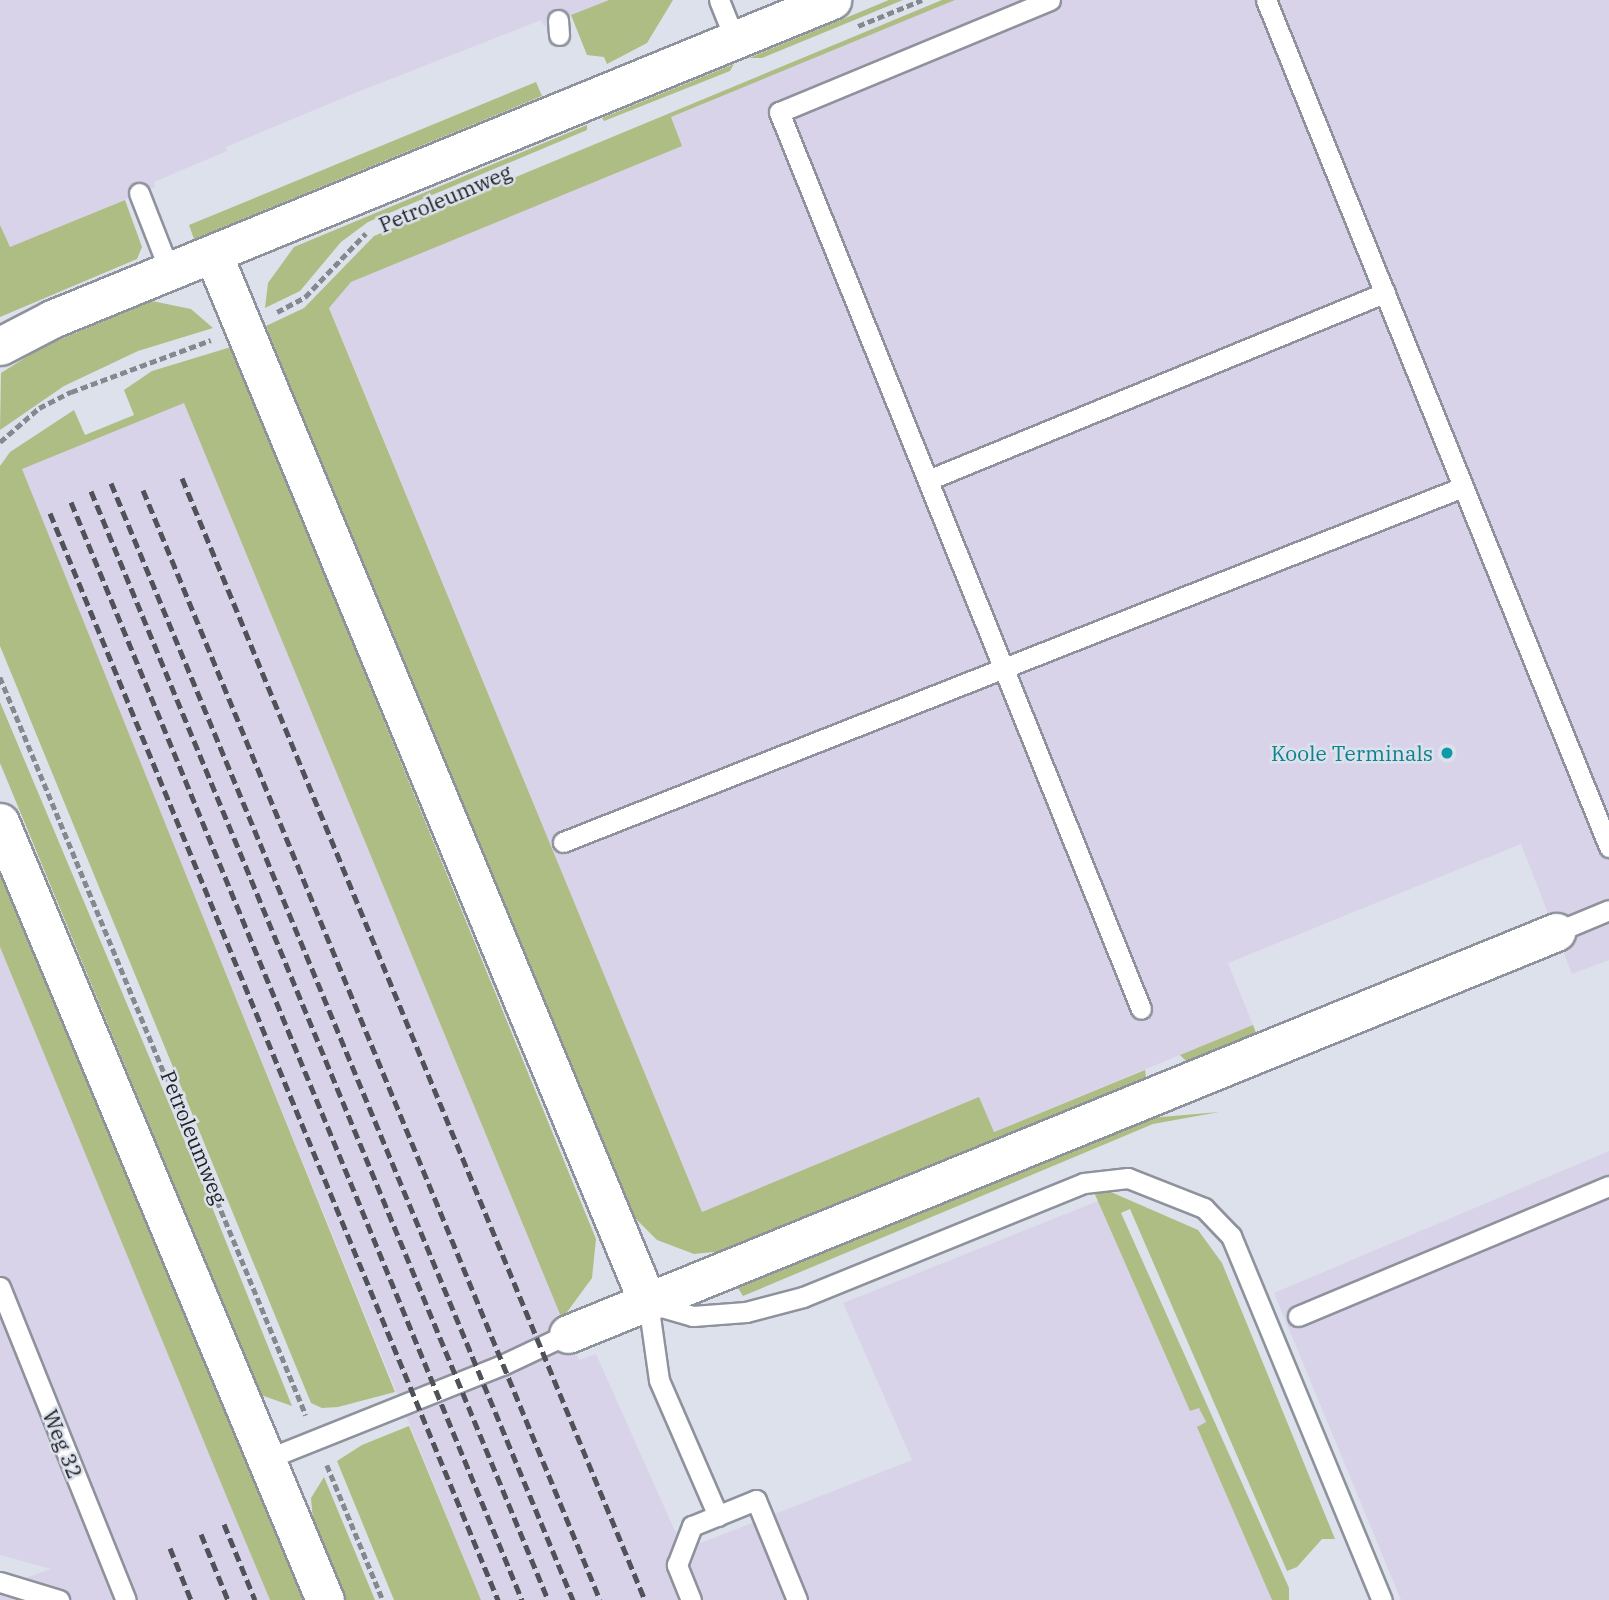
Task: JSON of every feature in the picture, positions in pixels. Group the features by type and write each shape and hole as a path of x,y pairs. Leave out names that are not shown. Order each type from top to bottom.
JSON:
{"street":[{"name":"Petroleumweg","path":"0,346 52,319 735,40 839,16"},
{"path":"213,254 648,1303"},
{"path":"0,822 325,1600"},
{"path":"568,1334 1556,932"}],"lane":[{"path":"719,0 735,40"},
{"path":"1050,0 779,112 1141,1009"},
{"path":"1266,0 1609,847"},
{"path":"139,194 170,272"},
{"path":"928,480 1385,293"},
{"path":"563,842 1463,487"},
{"path":"1556,932 1609,910"},
{"path":"718,1516 660,1380 648,1303 693,1316 746,1312 803,1297 1084,1183 1128,1178 1204,1208 1231,1236 1382,1600"},
{"path":"1297,1316 1609,1186"},
{"name":"Weg 32","path":"0,1287 126,1600"},
{"path":"267,1459 568,1334"},
{"path":"691,1600 677,1565 692,1526 757,1500 797,1600"},
{"path":"0,1582 59,1600"}],"path":[{"path":"839,16 922,0"},
{"name":"Petroleumweg","path":"0,442 40,408 71,392 244,326 305,297 348,247 373,229"},
{"name":"Petroleumweg","path":"0,677 196,1142 383,1600"}],"shaded area":[{"path":"0,0 609,0 544,26 541,20 350,95 226,147 227,151 154,182 155,187 9,248 0,225"},
{"path":"955,0 1609,0 1609,960 1572,974 1521,844 1228,963 1253,1025 993,1132 979,1098 702,1212 329,307 351,282 681,146 670,117"},
{"path":"184,402 579,1360 596,1354 675,1531 701,1543 912,1460 843,1303 1098,1201 1190,1411 1199,1407 1206,1423 1198,1428 1272,1600 481,1600 21,469"},
{"path":"0,947 270,1600 0,1600 0,1587 51,1569 0,1555"},
{"path":"1609,1151 1609,1600 1401,1600 1274,1293"}],"green space":[{"path":"609,0 673,0 647,43 607,64 604,57 587,55 571,15"},
{"path":"889,0 903,0 762,58 749,58"},
{"path":"942,0 955,0 671,117 682,146 351,282 329,308 702,1212 979,1097 994,1132 1145,1070 1146,1077 723,1251 694,1254 657,1240 629,1212 266,326 304,308 374,236"},
{"path":"734,64 730,71 604,121 602,118"},
{"path":"536,82 542,96 194,239 189,225"},
{"path":"587,125 587,130 368,222 341,242 300,291 265,308 268,283 294,247"},
{"path":"125,200 142,247 137,259 0,317 0,225 10,247"},
{"path":"152,301 191,309 213,328 138,351 64,386 0,430 1,373 42,347"},
{"path":"231,347 596,1239 592,1278 562,1319 184,403 22,469 395,1392 338,1407 322,1408 311,1403 0,646 0,466 10,452 74,410 85,435 134,415 124,390 152,371"},
{"path":"0,702 206,1192 292,1406 261,1395 0,763"},
{"path":"0,865 303,1600 270,1600 0,947"},
{"path":"1253,1025 1256,1033 1186,1061 1180,1055"},
{"path":"1219,1112 1153,1124 743,1296 738,1288 1150,1118"},
{"path":"1104,1189 1198,1230 1222,1263 1335,1539 1322,1539 1297,1567 1287,1571 1130,1209 1121,1213 1289,1588 1289,1600 1272,1600 1197,1427 1206,1422 1199,1408 1190,1411 1093,1190"},
{"path":"409,1426 481,1600 394,1600 337,1461 362,1445"},
{"path":"324,1477 375,1600 345,1600 313,1521 311,1498"}],"railway":[{"path":"182,478 645,1600"},
{"path":"111,483 573,1600"},
{"path":"143,490 600,1600"},
{"path":"91,491 548,1600"},
{"path":"71,502 522,1600"},
{"path":"50,513 498,1600"},
{"path":"224,1524 255,1600"},
{"path":"201,1534 228,1600"},
{"path":"170,1548 191,1600"}],"place":[{"name":"Koole Terminals","path":"1447,753"}]}
